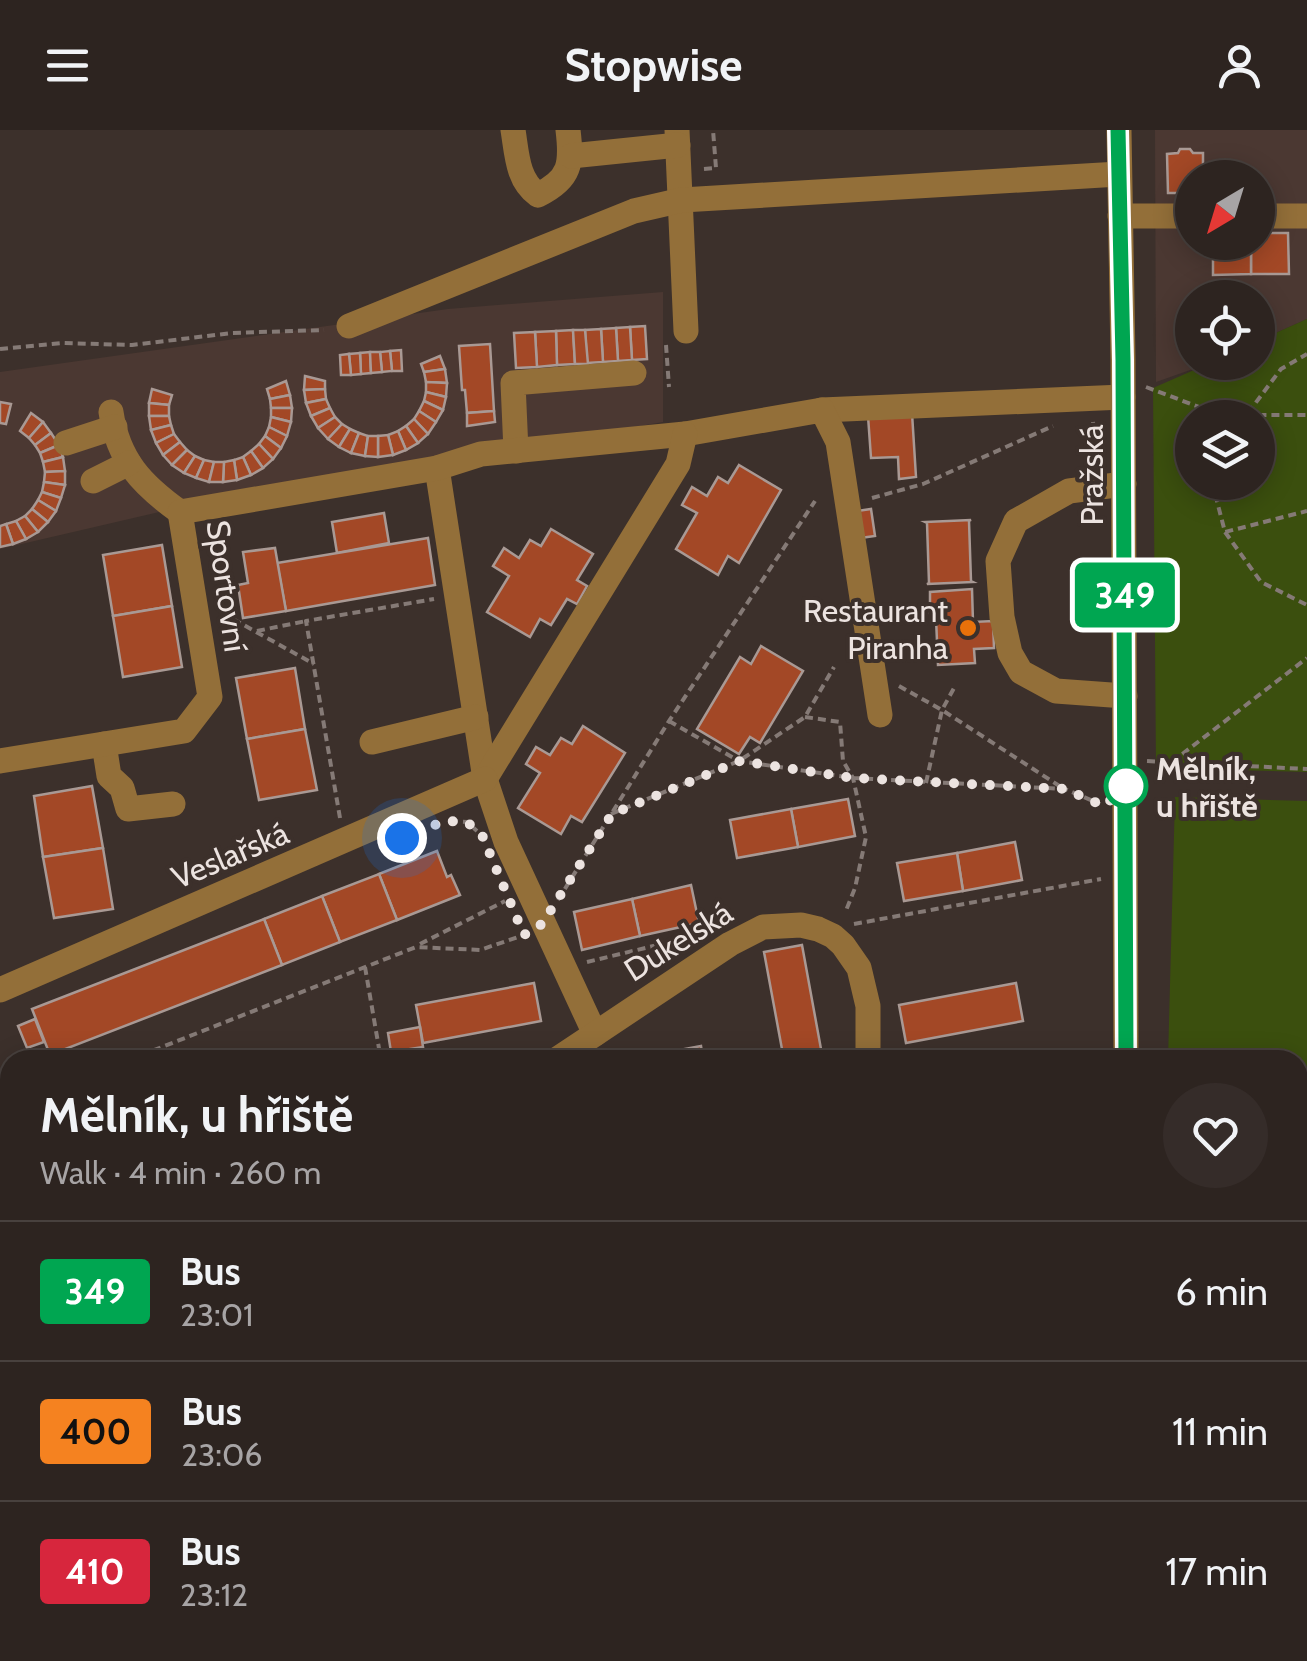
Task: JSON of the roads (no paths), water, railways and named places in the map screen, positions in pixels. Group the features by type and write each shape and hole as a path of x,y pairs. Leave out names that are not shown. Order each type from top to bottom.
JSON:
{"street":[{"path":"514,130 521,176 538,195 566,175 570,143 678,138 686,331"},
{"name":"Pražská","path":"1118,130 1124,397 1126,1050"},
{"path":"349,326 634,211 682,200 1119,174"},
{"path":"1120,216 1175,216"},
{"path":"1275,216 1307,216"},
{"path":"516,451 513,383 634,374"},
{"name":"Sportovní","path":"0,762 184,731 210,697 180,512 437,468 481,454 685,434 822,410 1124,397"},
{"path":"822,410 838,442 880,715"},
{"path":"66,443 113,420 124,456 150,490 180,512"},
{"path":"484,779 678,464 685,434"},
{"path":"93,482 130,463"},
{"path":"437,468 484,779 506,842 595,1034"},
{"path":"1124,484 1069,491 1016,521 998,561 1002,617 1010,653 1021,672 1056,692 1125,696"},
{"path":"372,742 476,716"},
{"path":"104,744 109,776 122,788 128,809 173,804"},
{"name":"Veslařská","path":"0,990 484,779"},
{"name":"Dukelská","path":"571,1050 730,944 763,926 801,924 837,930 852,956 868,1006 868,1050"}],"place":[{"name":"Restaurant Piranha","path":"968,628"},
{"name":"Mělník, u hřiště","path":"1126,786"}]}
